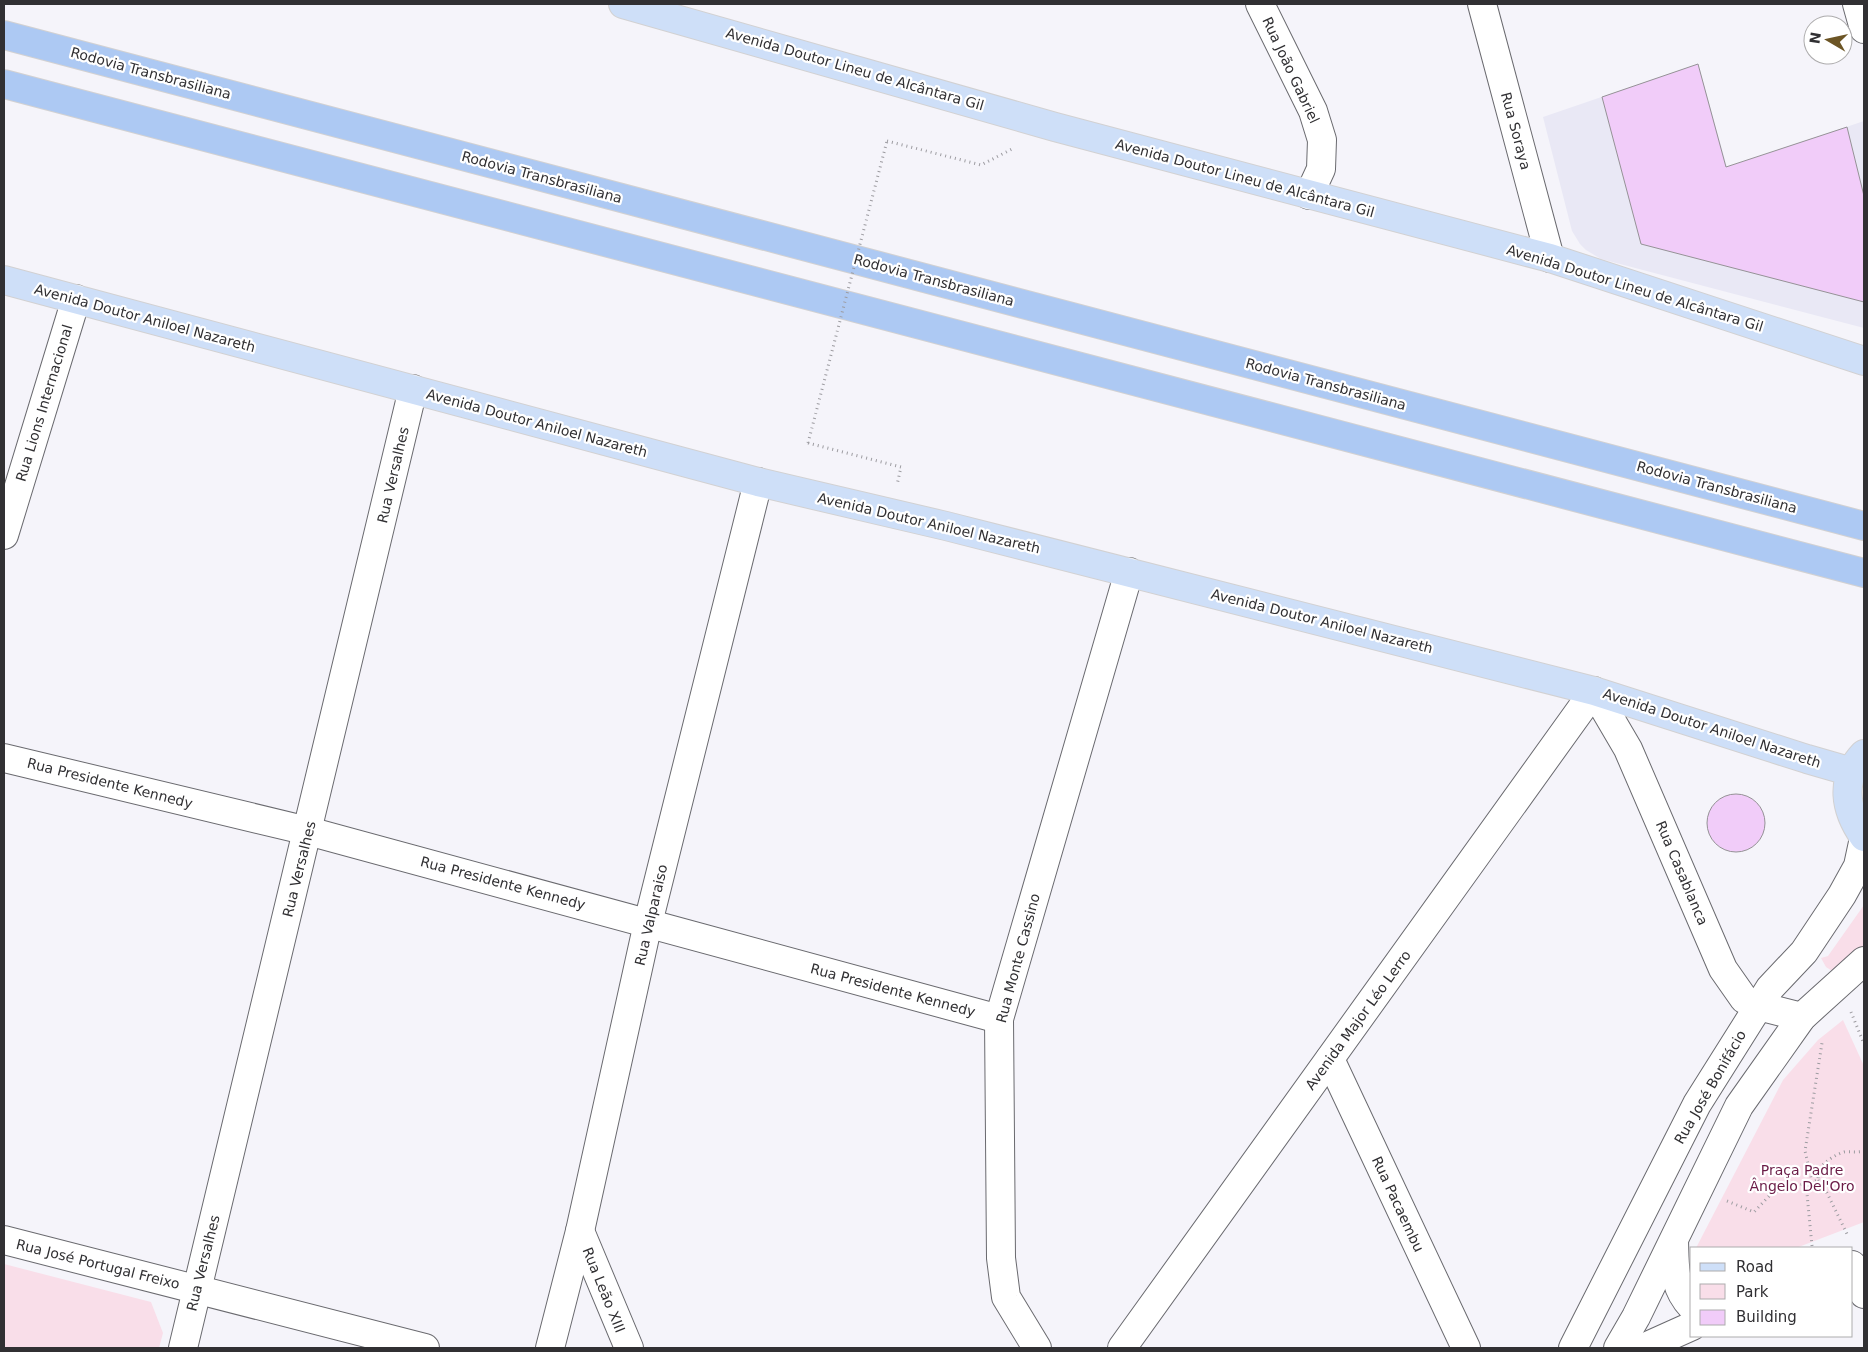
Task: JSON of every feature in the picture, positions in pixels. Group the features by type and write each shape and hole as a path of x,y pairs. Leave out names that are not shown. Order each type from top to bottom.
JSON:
{"highway":[{"name":"Rodovia Transbrasiliana","path":"4,35 1864,526"},
{"path":"4,84 1864,573"}],"main road":[{"name":"Avenida Doutor Lineu de Alcântara Gil","path":"623,4 1055,127 1550,258 1864,361"},
{"name":"Avenida Doutor Aniloel Nazareth","path":"4,280 758,482 946,526 1594,691 1807,759 1858,763"},
{"path":"1858,763 1848,785 1848,804 1854,822 1864,837"}],"street":[{"name":"Rua João Gabriel","path":"1260,4 1313,111 1322,140 1321,169 1309,195"},
{"name":"Rua Soraya","path":"1482,4 1550,258"},
{"path":"1858,4 1864,29"},
{"name":"Rua Lions Internacional","path":"4,535 76,299"},
{"name":"Rua Versalhes","path":"183,1348 413,389"},
{"name":"Rua Valparaiso","path":"550,1348 580,1231 648,923 758,482"},
{"name":"Rua Monte Cassino","path":"1037,1348 1006,1297 1001,1258 999,1019 1129,572"},
{"name":"Rua Casablanca","path":"1594,691 1628,749 1723,969 1744,999 1758,1006 1802,1017"},
{"name":"Avenida Major Léo Lerro","path":"1122,1348 1594,691"},
{"name":"Rua Presidente Kennedy","path":"4,758 308,831 999,1019"},
{"name":"Rua José Bonifácio","path":"1573,1348 1697,1104 1770,988 1804,952 1842,895 1858,866 1864,837"},
{"path":"1618,1348 1636,1317 1739,1106 1802,1017 1864,961"},
{"name":"Rua Pacaembu","path":"1330,1059 1466,1348"},
{"name":"Rua Leão XIII","path":"580,1231 628,1348"},
{"path":"1674,1237 1676,1282 1682,1297 1690,1305"},
{"name":"Rua José Portugal Freixo","path":"4,1240 424,1348"},
{"path":"1853,1267 1864,1294"},
{"path":"1643,1348 1690,1327"}],"path":[{"path":"901,467 808,443 887,141 981,165"},
{"path":"1850,1010 1864,1044"},
{"path":"1812,1246 1808,1194 1812,1181 1805,1152 1824,1036"},
{"path":"1854,1246 1827,1193 1818,1180 1819,1168 1833,1156 1845,1152 1858,1153 1864,1151"},
{"path":"1724,1200 1754,1212 1772,1193 1818,1180"}],"shaded area":[{"path":"1698,64 1727,167 1864,121 1864,328 1601,259 1580,244 1572,231 1543,117"}],"green space":[{"path":"1864,905 1864,953 1840,976 1826,967 1821,958 1828,956"},
{"name":"Praça Padre Ângelo Del'Oro","path":"1843,1020 1864,1066 1864,1222 1799,1247 1697,1247 1783,1080 1818,1040"},
{"path":"4,1264 151,1302 163,1333 159,1348 4,1348"}],"building":[{"path":"1698,64 1726,167 1847,127 1864,196 1864,302 1641,244 1602,97"},
{"path":"1730,794 1742,794 1757,802 1765,817 1765,829 1757,844 1742,852 1730,852 1715,844 1707,829 1707,817 1715,802"}]}
